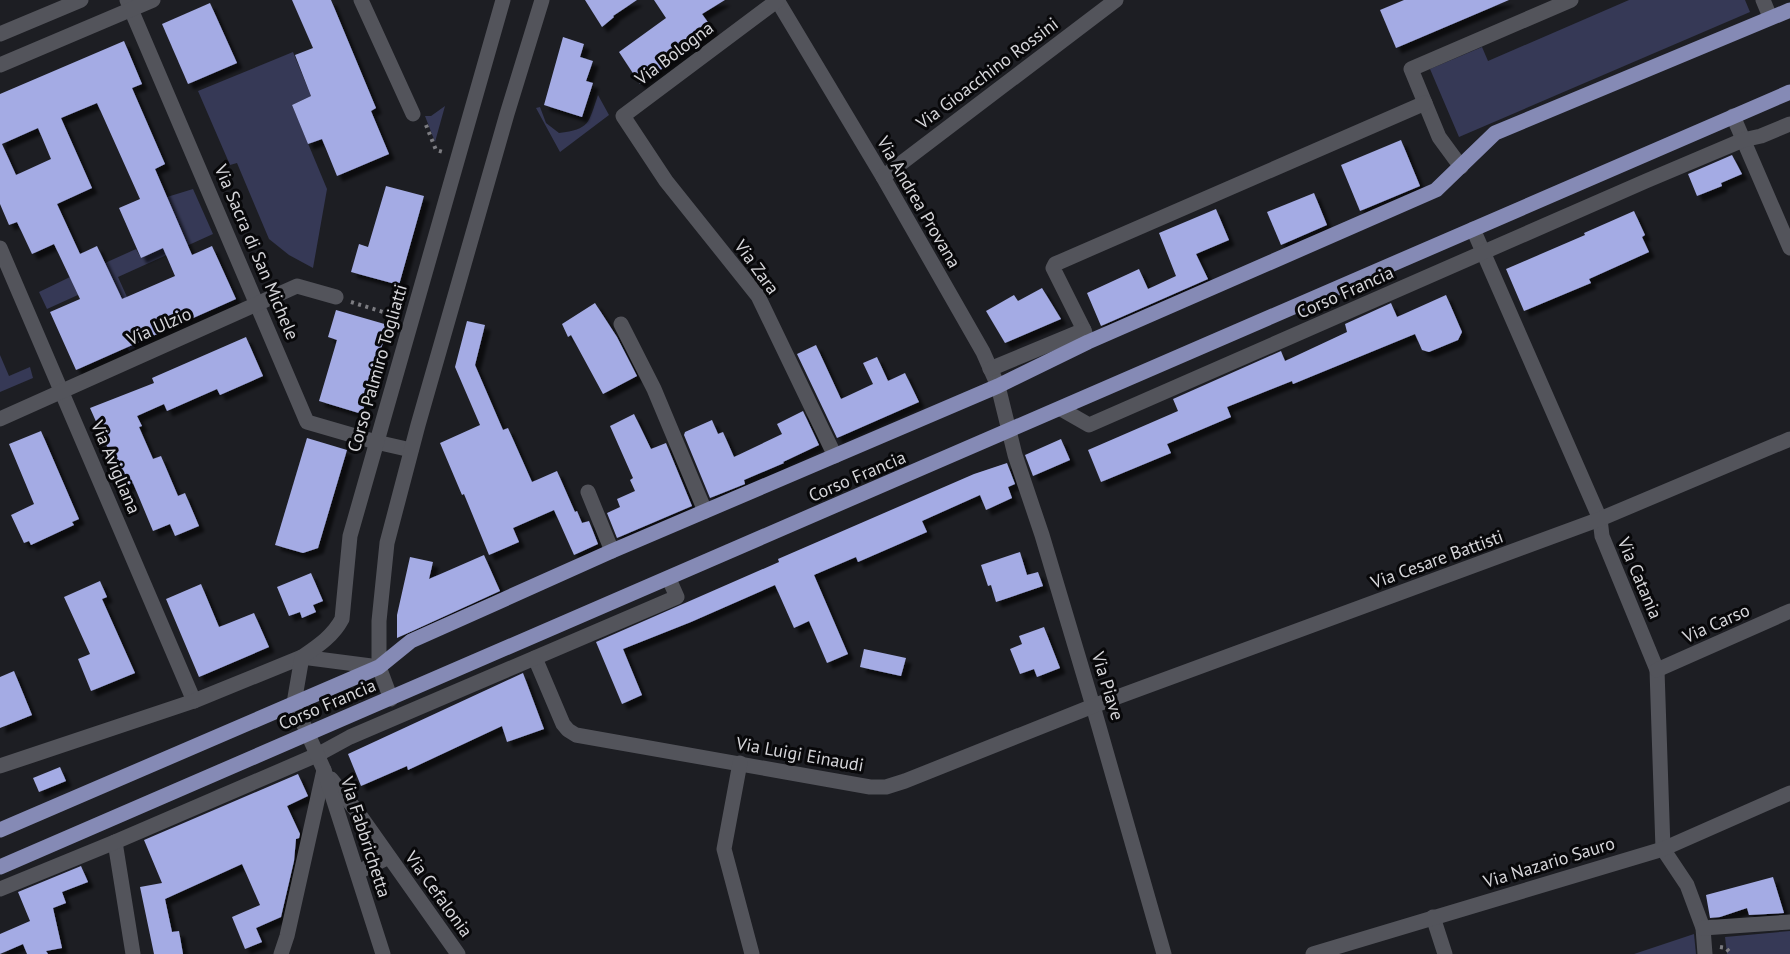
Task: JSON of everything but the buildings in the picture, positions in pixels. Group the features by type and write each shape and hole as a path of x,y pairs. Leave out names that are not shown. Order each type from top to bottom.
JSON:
{"main road":[{"name":"Corso Francia","path":"0,830 379,667 411,641 612,551 999,386 1086,336 1436,190 1495,133 1790,10"},
{"name":"Corso Francia","path":"0,867 1790,92"}],"street":[{"path":"0,34 81,0"},
{"path":"0,65 130,5 153,0"},
{"path":"361,0 413,114"},
{"name":"Corso Palmiro Togliatti","path":"302,657 322,644 336,630 342,619 350,536 503,0"},
{"path":"391,699 379,667 379,621 387,543 411,450 542,0"},
{"name":"Via Andrea Provana","path":"778,0 983,352 999,386 1009,431"},
{"name":"Via Bologna","path":"623,116 778,0"},
{"name":"Via Gioacchino Rossini","path":"883,177 1116,0"},
{"path":"1461,167 1439,137 1411,69 1571,0"},
{"path":"1763,0 1770,17"},
{"name":"Via Sacra di San Michele","path":"130,5 307,422 411,450"},
{"path":"1086,336 1053,268 1055,264 1425,103"},
{"name":"Via Zara","path":"623,116 666,181 758,296 835,456"},
{"path":"1733,116 1790,248"},
{"name":"Corso Francia","path":"1061,409 1089,426 1646,181 1790,123"},
{"path":"1636,158 1646,181"},
{"name":"Via Catania","path":"1473,229 1600,519 1602,536 1657,670 1663,849"},
{"name":"Via Avigliana","path":"0,248 194,701"},
{"name":"Via Ulzio","path":"0,418 297,286 336,297"},
{"path":"621,324 654,389 705,511"},
{"name":"Corso Francia","path":"990,369 1086,336"},
{"name":"Via Piave","path":"1009,431 1014,455 1042,535 1093,706 1164,954"},
{"name":"Via Cesare Battisti","path":"1093,706 1600,519 1790,439"},
{"path":"588,492 612,551"},
{"path":"0,889 116,842 317,755 350,737 677,597 669,579"},
{"name":"Via Carso","path":"1657,670 1790,611"},
{"path":"302,657 294,702 308,733"},
{"name":"Corso Francia","path":"0,766 194,701 302,657 379,667"},
{"name":"Via Luigi Einaudi","path":"535,658 563,724 576,735 870,787 886,787 905,781 1093,706"},
{"name":"Via Fabbrichetta","path":"308,733 324,770 383,954"},
{"path":"740,763 724,849 752,954"},
{"path":"281,954 324,770"},
{"name":"Via Cefalonia","path":"324,770 359,814 458,954"},
{"name":"Via Nazario Sauro","path":"1313,954 1663,849 1790,794"},
{"path":"116,842 133,954"},
{"path":"1663,849 1687,885 1703,928 1705,954"},
{"name":"Via Cefalonia","path":"358,872 388,857"},
{"path":"1433,917 1445,954"},
{"path":"1703,928 1790,922"}],"path":[{"path":"413,114 423,117 436,150 458,157"},
{"path":"336,297 411,321"}],"shaded area":[{"path":"1629,0 1745,0 1750,12 1459,137 1430,69 1482,47 1488,61"},
{"path":"293,52 311,96 292,105 327,189 313,268 289,255 269,239 237,163 230,165 198,91"},
{"path":"598,95 609,115 560,152 536,108 540,107 546,123 559,133 569,131 582,127 586,123"},
{"path":"445,106 435,142 425,116 431,116"},
{"path":"193,189 213,234 118,277 127,297 115,303 135,348 129,351 100,285 47,309 39,292 70,277 76,290 105,263 136,249 141,258 184,239 167,197"},
{"path":"0,355 9,376 30,367 33,378 0,392"},
{"path":"1790,931 1790,954 1727,954 1725,937"},
{"path":"1694,934 1696,954 1634,954"}]}
